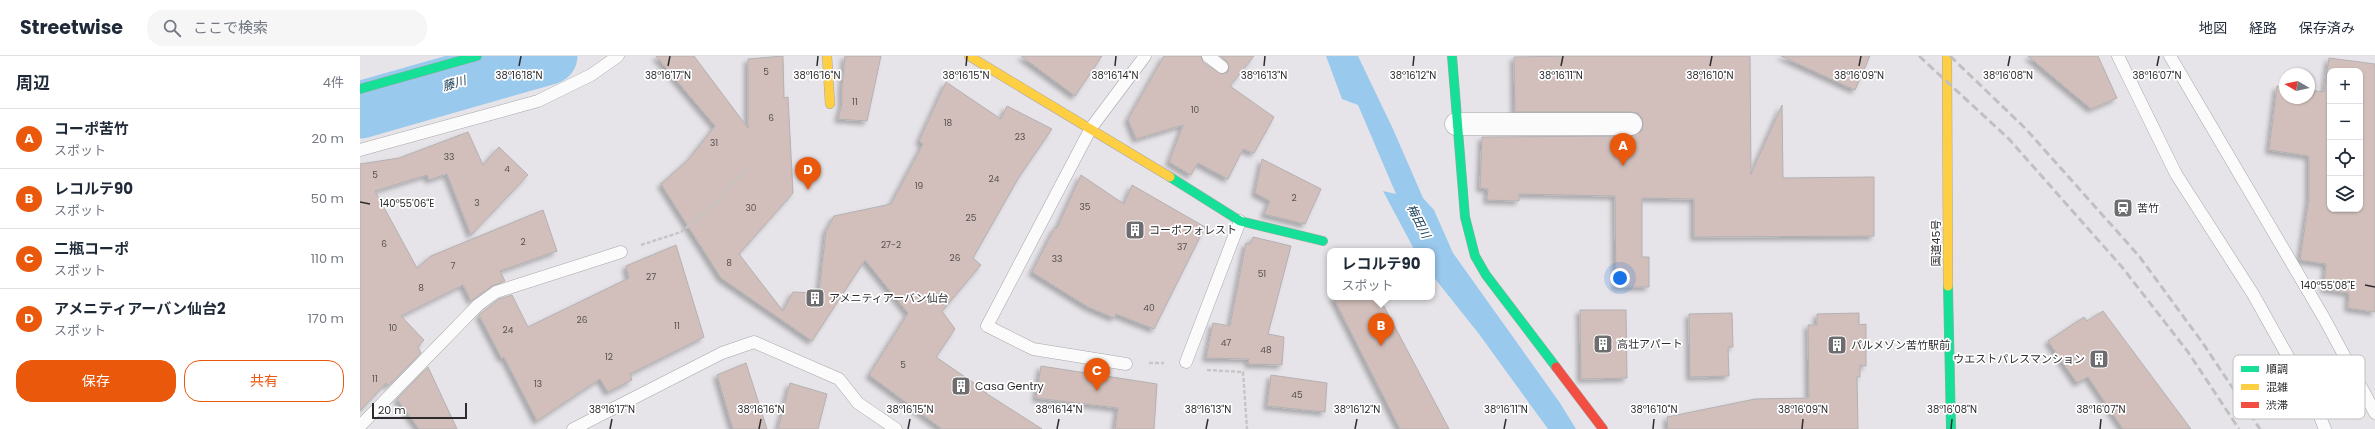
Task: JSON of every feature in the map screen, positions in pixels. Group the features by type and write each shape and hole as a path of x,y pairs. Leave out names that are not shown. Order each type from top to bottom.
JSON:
{"main road":[{"path":"360,89 429,63 477,56"},
{"path":"827,56 830,104"},
{"path":"969,56 1091,128 1240,221 1323,241"},
{"path":"1452,56 1456,124 1465,217 1475,256 1486,275 1603,429"},
{"name":"国道45号","path":"1946,56 1948,361 1951,429"}],"street":[{"path":"1456,124 1631,124"}],"lane":[{"path":"360,150 538,100 591,75 618,56"},
{"path":"1126,364 1033,349 987,326 1091,128 1145,56"},
{"path":"1208,56 1222,67"},
{"path":"2118,56 2176,174 2253,294 2287,355"},
{"path":"2170,56 2324,318 2344,355"},
{"path":"1186,362 1240,221"},
{"path":"360,426 478,305 496,292 621,252"},
{"path":"573,429 722,353 754,342 839,379 858,403 896,429"},
{"path":"2365,394 2375,413"},
{"path":"2320,419 2324,429"}],"path":[{"path":"621,252 681,232 718,200 748,167"},
{"path":"1126,364 1186,362 1211,372 1243,372 1247,429"}],"water":[{"name":"梅田川","path":"1326,56 1358,56 1393,129 1423,198 1434,210 1453,253 1560,403 1576,429 1548,429 1479,334 1435,279 1435,248 1413,248 1383,191 1396,194 1358,105 1342,99"}],"building":[{"path":"656,56 694,56 748,128 748,59 783,56 784,98 788,97 793,193 739,254 783,311 793,292 819,293 826,231 834,216 891,204 923,144 919,141 946,82 1001,119 1007,106 1052,129 1019,177 973,258 981,265 942,311 955,329 936,357 987,392 984,392 1042,429 942,429 869,375 908,313 865,260 812,341 721,278 661,184 689,159 715,126"},
{"path":"845,56 881,56 867,121 838,119 842,104"},
{"path":"1021,56 1102,56 1075,96"},
{"path":"1164,56 1201,56 1203,62 1221,74 1228,72 1229,68 1227,61 1220,56 1254,56 1230,86 1274,117 1254,153 1243,149 1228,179 1198,163 1191,175 1169,162 1183,125 1136,139 1128,119"},
{"path":"1750,56 1751,174 1782,105 1783,178 1874,177 1874,236 1694,237 1694,199 1642,198 1642,257 1649,257 1649,287 1616,287 1615,196 1519,194 1519,201 1487,200 1488,189 1480,188 1482,137 1631,136 1642,131 1642,118 1638,113 1515,112 1514,57"},
{"path":"1781,56 1870,56 1855,90"},
{"path":"2028,56 2098,56 2117,98 2091,109"},
{"path":"2329,58 2375,64 2375,312 2348,308 2349,293 2324,289 2326,264 2300,260 2309,198 2309,156 2269,150 2277,86 2279,86 2279,104 2315,104 2315,91 2324,92 2327,72 2327,212 2363,212 2363,68 2328,68"},
{"path":"468,132 483,165 499,147 528,175 471,235 447,174 429,180 427,175 375,191 417,268 431,256 543,210 557,251 500,271 505,281 492,286 471,301 463,285 401,316 424,340 418,347 421,353 388,386 386,383 360,411 360,164 399,158"},
{"path":"1262,159 1321,189 1305,224 1264,214 1270,201 1255,193"},
{"path":"1081,175 1124,204 1132,185 1205,227 1154,329 1116,314 1114,318 1088,307 1032,272 1055,227 1057,228"},
{"path":"1253,237 1291,246 1268,334 1284,337 1282,365 1248,364 1249,359 1206,358 1213,323 1230,326 1246,243 1250,244"},
{"path":"676,245 704,337 630,374 632,380 608,392 600,379 537,421 504,357 502,359 479,315 499,299 512,295 528,327 629,278 626,266"},
{"path":"1335,300 1381,300 1449,429 1400,429"},
{"name":"高壮アパート","path":"1580,310 1626,310 1627,378 1581,379"},
{"name":"ウエストパレスマンション","path":"2103,311 2191,429 2123,429 2088,377 2077,383 2048,341 2084,317 2087,321"},
{"path":"1732,313 1733,347 1728,347 1729,376 1690,377 1689,314"},
{"path":"1859,313 1859,325 1866,324 1866,366 1860,365 1860,377 1857,377 1858,429 1668,429 1667,417 1755,399 1809,398 1808,325 1817,325 1817,314"},
{"path":"746,363 767,429 733,429 717,375"},
{"path":"1041,366 1157,384 1154,429 1115,429 1118,408 1036,398"},
{"path":"428,367 457,429 419,429 397,399"},
{"path":"1271,375 1327,383 1325,412 1267,406"},
{"path":"790,383 827,394 818,429 778,429"}],"waterway":[{"name":"藤川","path":"360,110 549,56"}],"railway":[{"path":"1919,56 2009,139 2122,267 2188,352 2239,429"},
{"path":"1950,56 2025,128 2139,256 2202,342 2233,388"},
{"path":"2253,419 2260,429"}],"traffic: fast":[{"path":"360,89 477,56"},
{"path":"1452,56 1465,217 1475,256 1486,275 1556,367"},
{"path":"1170,177 1240,221 1323,241"},
{"path":"1948,286 1951,429"}],"traffic: slow":[{"path":"827,56 830,104"},
{"path":"969,56 1170,177"},
{"path":"1947,56 1948,286"}],"traffic: jam":[{"path":"1556,367 1603,429"}],"place":[{"name":"コーポ苦竹","path":"1623,166"},
{"name":"アメニティアーバン仙台2","path":"808,190"},
{"name":"苦竹","path":"2123,208"},
{"name":"コーポフォレスト","path":"1135,230"},
{"name":"アメニティアーバン仙台","path":"815,298"},
{"name":"高壮アパート","path":"1603,344"},
{"name":"パルメゾン苦竹駅前","path":"1837,345"},
{"name":"レコルテ90","path":"1381,346"},
{"name":"ウエストパレスマンション","path":"2099,359"},
{"name":"Casa Gentry","path":"961,386"},
{"name":"二瓶コーポ","path":"1097,391"}]}
